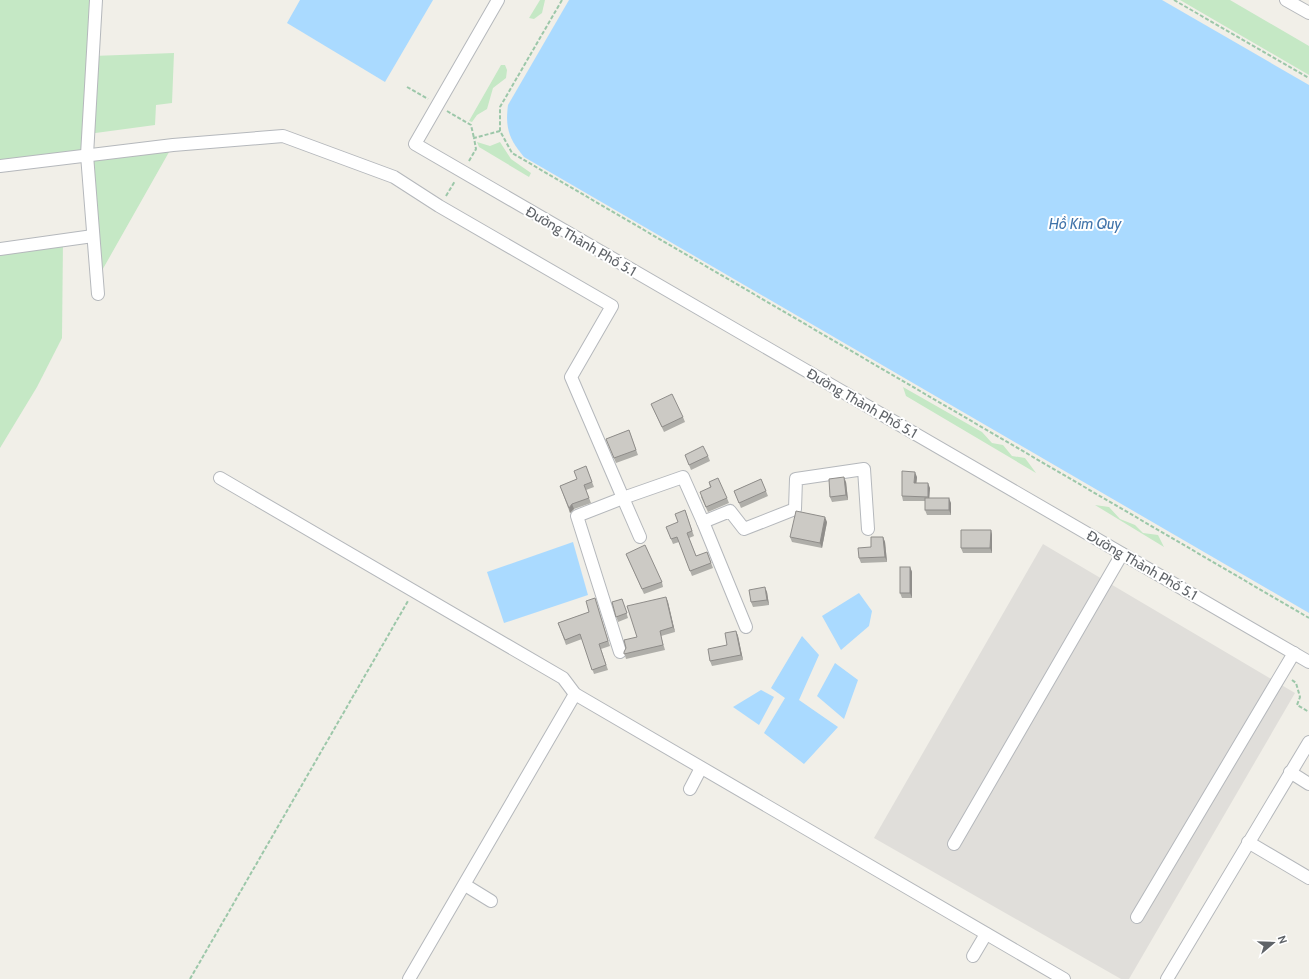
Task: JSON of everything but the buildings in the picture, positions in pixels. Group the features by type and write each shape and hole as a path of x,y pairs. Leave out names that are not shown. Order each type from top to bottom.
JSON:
{"street":[{"path":"96,0 87,155 98,294"},
{"name":"Đường Thành Phố 5.1","path":"498,0 415,144 1309,662"},
{"path":"1286,0 1309,13"},
{"path":"0,166 173,145 283,136 394,177 439,206 612,306 570,377 640,536"},
{"path":"0,249 93,236"},
{"path":"703,522 730,511 744,529 795,509 796,479 864,470 868,529"},
{"path":"620,652 578,516 623,498 683,477 746,627"},
{"path":"220,478 563,678 575,694 1064,979"},
{"path":"954,844 1122,554"},
{"path":"1137,917 1294,653"},
{"path":"409,979 575,694"},
{"path":"1167,979 1309,742"},
{"path":"690,789 701,768"},
{"path":"1290,772 1309,784"},
{"path":"1248,842 1309,878"},
{"path":"465,884 491,901"},
{"path":"973,956 986,934"}],"path":[{"path":"562,0 500,107 500,131 512,153 1309,618"},
{"path":"1174,0 1309,78"},
{"path":"190,979 413,591"},
{"path":"1289,678 1296,683 1300,697 1297,705 1309,712"}],"shaded area":[{"path":"1043,544 1295,693 1129,979 1121,979 874,838"}],"green space":[{"path":"0,0 96,0 93,56 174,53 172,103 156,105 155,125 88,134 87,155 0,166"},
{"path":"540,0 545,0 542,13 534,19 529,18"},
{"path":"1180,0 1230,0 1309,46 1309,75"},
{"path":"501,65 505,65 507,70 506,78 493,88 487,109 477,115 472,122 469,121"},
{"path":"477,142 490,146 500,142 511,159 531,173 529,177 479,147"},
{"path":"173,145 100,274 87,155"},
{"path":"63,240 62,338 37,387 0,448 0,249"},
{"path":"903,387 982,432 992,443 1003,445 1012,456 1025,458 1036,473 906,396"},
{"path":"1095,505 1109,507 1120,519 1135,525 1143,533 1158,535 1164,547"}],"water":[{"path":"300,0 433,0 385,82 287,23"},
{"name":"Hồ Kim Quy","path":"569,0 1162,0 1309,85 1309,613 524,157 515,145 509,133 507,120 508,105"},
{"path":"573,542 588,595 504,623 487,572"},
{"path":"859,593 872,611 869,626 841,650 822,616"},
{"path":"802,636 819,655 799,700 838,727 804,764 764,733 785,698 771,688"},
{"path":"835,663 858,680 844,719 817,696"},
{"path":"761,690 774,697 759,725 733,707"}]}
